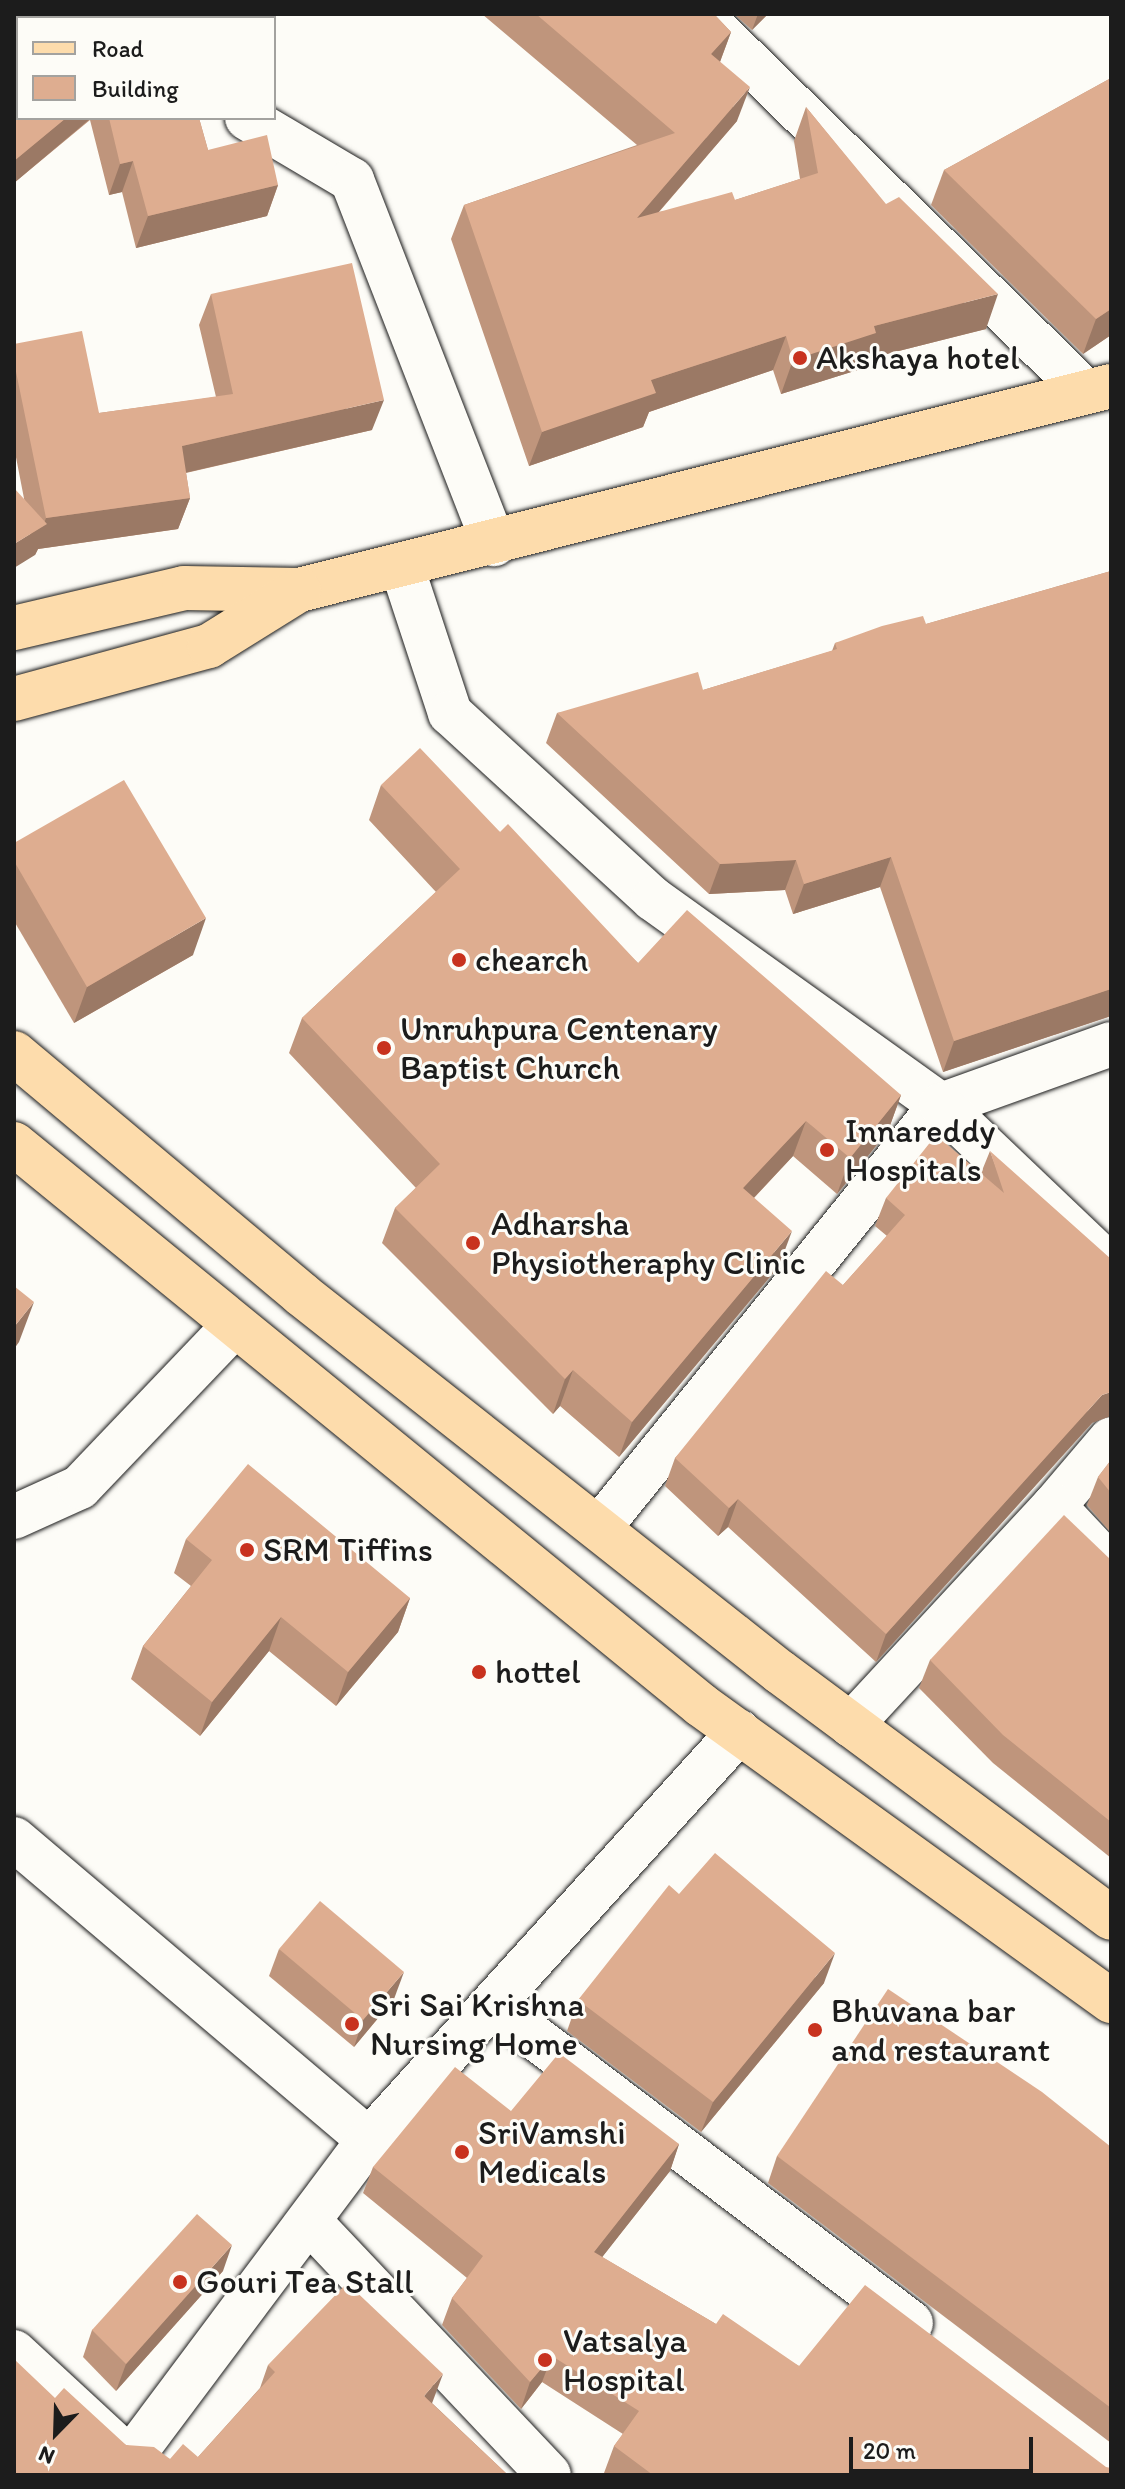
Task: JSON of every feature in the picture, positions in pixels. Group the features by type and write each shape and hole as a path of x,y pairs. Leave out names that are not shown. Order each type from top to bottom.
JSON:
{"main road":[{"path":"14,628 184,588 299,590 494,544 1098,389"},
{"path":"14,699 209,646 299,590"},
{"path":"14,1053 301,1294 851,1725 1111,1918"},
{"path":"14,1144 233,1327 739,1732 1111,2001"}],"street":[{"path":"700,14 1098,389"},
{"path":"250,120 352,180 494,544"},
{"path":"402,567 450,713 653,899 941,1105 1111,1267"},
{"path":"599,1528 941,1105 1111,1044"},
{"path":"14,1517 80,1487 233,1327"},
{"path":"851,1725 1054,1506 1111,1439"},
{"path":"1054,1506 1111,1567"},
{"path":"14,2352 123,2467 369,2140 739,1732"},
{"path":"14,1839 369,2140"},
{"path":"492,2005 947,2350"},
{"path":"309,2221 549,2475"}],"building":[{"path":"14,14 88,14 90,16 16,16 16,120 64,120 14,161"},
{"path":"536,14 714,14 731,32 711,54 750,87 637,218 732,192 735,200 818,173 806,107 886,204 899,197 998,294 874,326 876,333 793,360 786,336 651,380 656,393 542,432 464,205 675,133"},
{"path":"1111,78 1111,309 1096,319 944,170"},
{"path":"109,120 200,120 208,150 267,135 278,185 148,216 133,161 120,164"},
{"path":"352,263 384,400 182,446 190,498 46,518 14,362 14,344 82,331 99,413 233,394 211,294"},
{"path":"14,488 47,524 14,544"},
{"path":"1111,571 1111,989 954,1041 891,857 804,884 796,860 720,864 557,713 698,672 703,690 837,649 835,643 882,626 923,616 926,624"},
{"path":"420,748 500,832 508,824 638,963 687,910 901,1095 850,1158 806,1121 743,1188 792,1231 632,1422 573,1370 565,1379 395,1208 440,1164 302,1018 460,869 381,785"},
{"path":"124,780 206,918 87,987 14,861 14,843"},
{"path":"936,1135 1004,1193 990,1151 1111,1259 1111,1392 1102,1395 886,1634 738,1499 729,1508 675,1458 826,1271 843,1285 905,1215 886,1198"},
{"path":"14,1286 34,1302 14,1327"},
{"path":"1111,1460 1111,1493 1098,1477"},
{"path":"248,1464 410,1598 348,1672 281,1617 212,1702 143,1646 212,1560 186,1539"},
{"path":"1064,1515 1111,1560 1111,1822 1003,1735 930,1660"},
{"path":"715,1853 835,1953 713,2102 578,2000 669,1885 679,1894"},
{"path":"320,1901 404,1972 363,2020 279,1949"},
{"path":"888,1989 1042,2092 1111,2147 1111,2408 777,2156"},
{"path":"559,2053 679,2144 594,2252 716,2324 723,2314 799,2366 865,2285 1111,2468 1111,2475 653,2475 614,2446 639,2411 552,2356 530,2382 452,2298 483,2256 373,2167 455,2067 511,2111"},
{"path":"197,2214 232,2245 126,2364 92,2330"},
{"path":"347,2283 443,2374 424,2396 508,2475 14,2475 14,2359 55,2398 64,2388 126,2445 154,2447 170,2459 183,2444 198,2457 275,2372 268,2365"}],"place":[{"name":"Akshaya hotel","path":"800,358"},
{"name":"chearch","path":"459,960"},
{"name":"Unruhpura Centenary Baptist Church","path":"384,1048"},
{"name":"Innareddy Hospitals","path":"827,1150"},
{"name":"Adharsha Physiotheraphy Clinic","path":"473,1243"},
{"name":"SRM Tiffins","path":"247,1550"},
{"name":"hottel","path":"479,1672"},
{"name":"Sri Sai Krishna Nursing Home","path":"352,2024"},
{"name":"Bhuvana bar and restaurant","path":"815,2030"},
{"name":"SriVamshi Medicals","path":"462,2152"},
{"name":"Gouri Tea Stall","path":"180,2282"},
{"name":"Vatsalya Hospital","path":"545,2360"}]}
